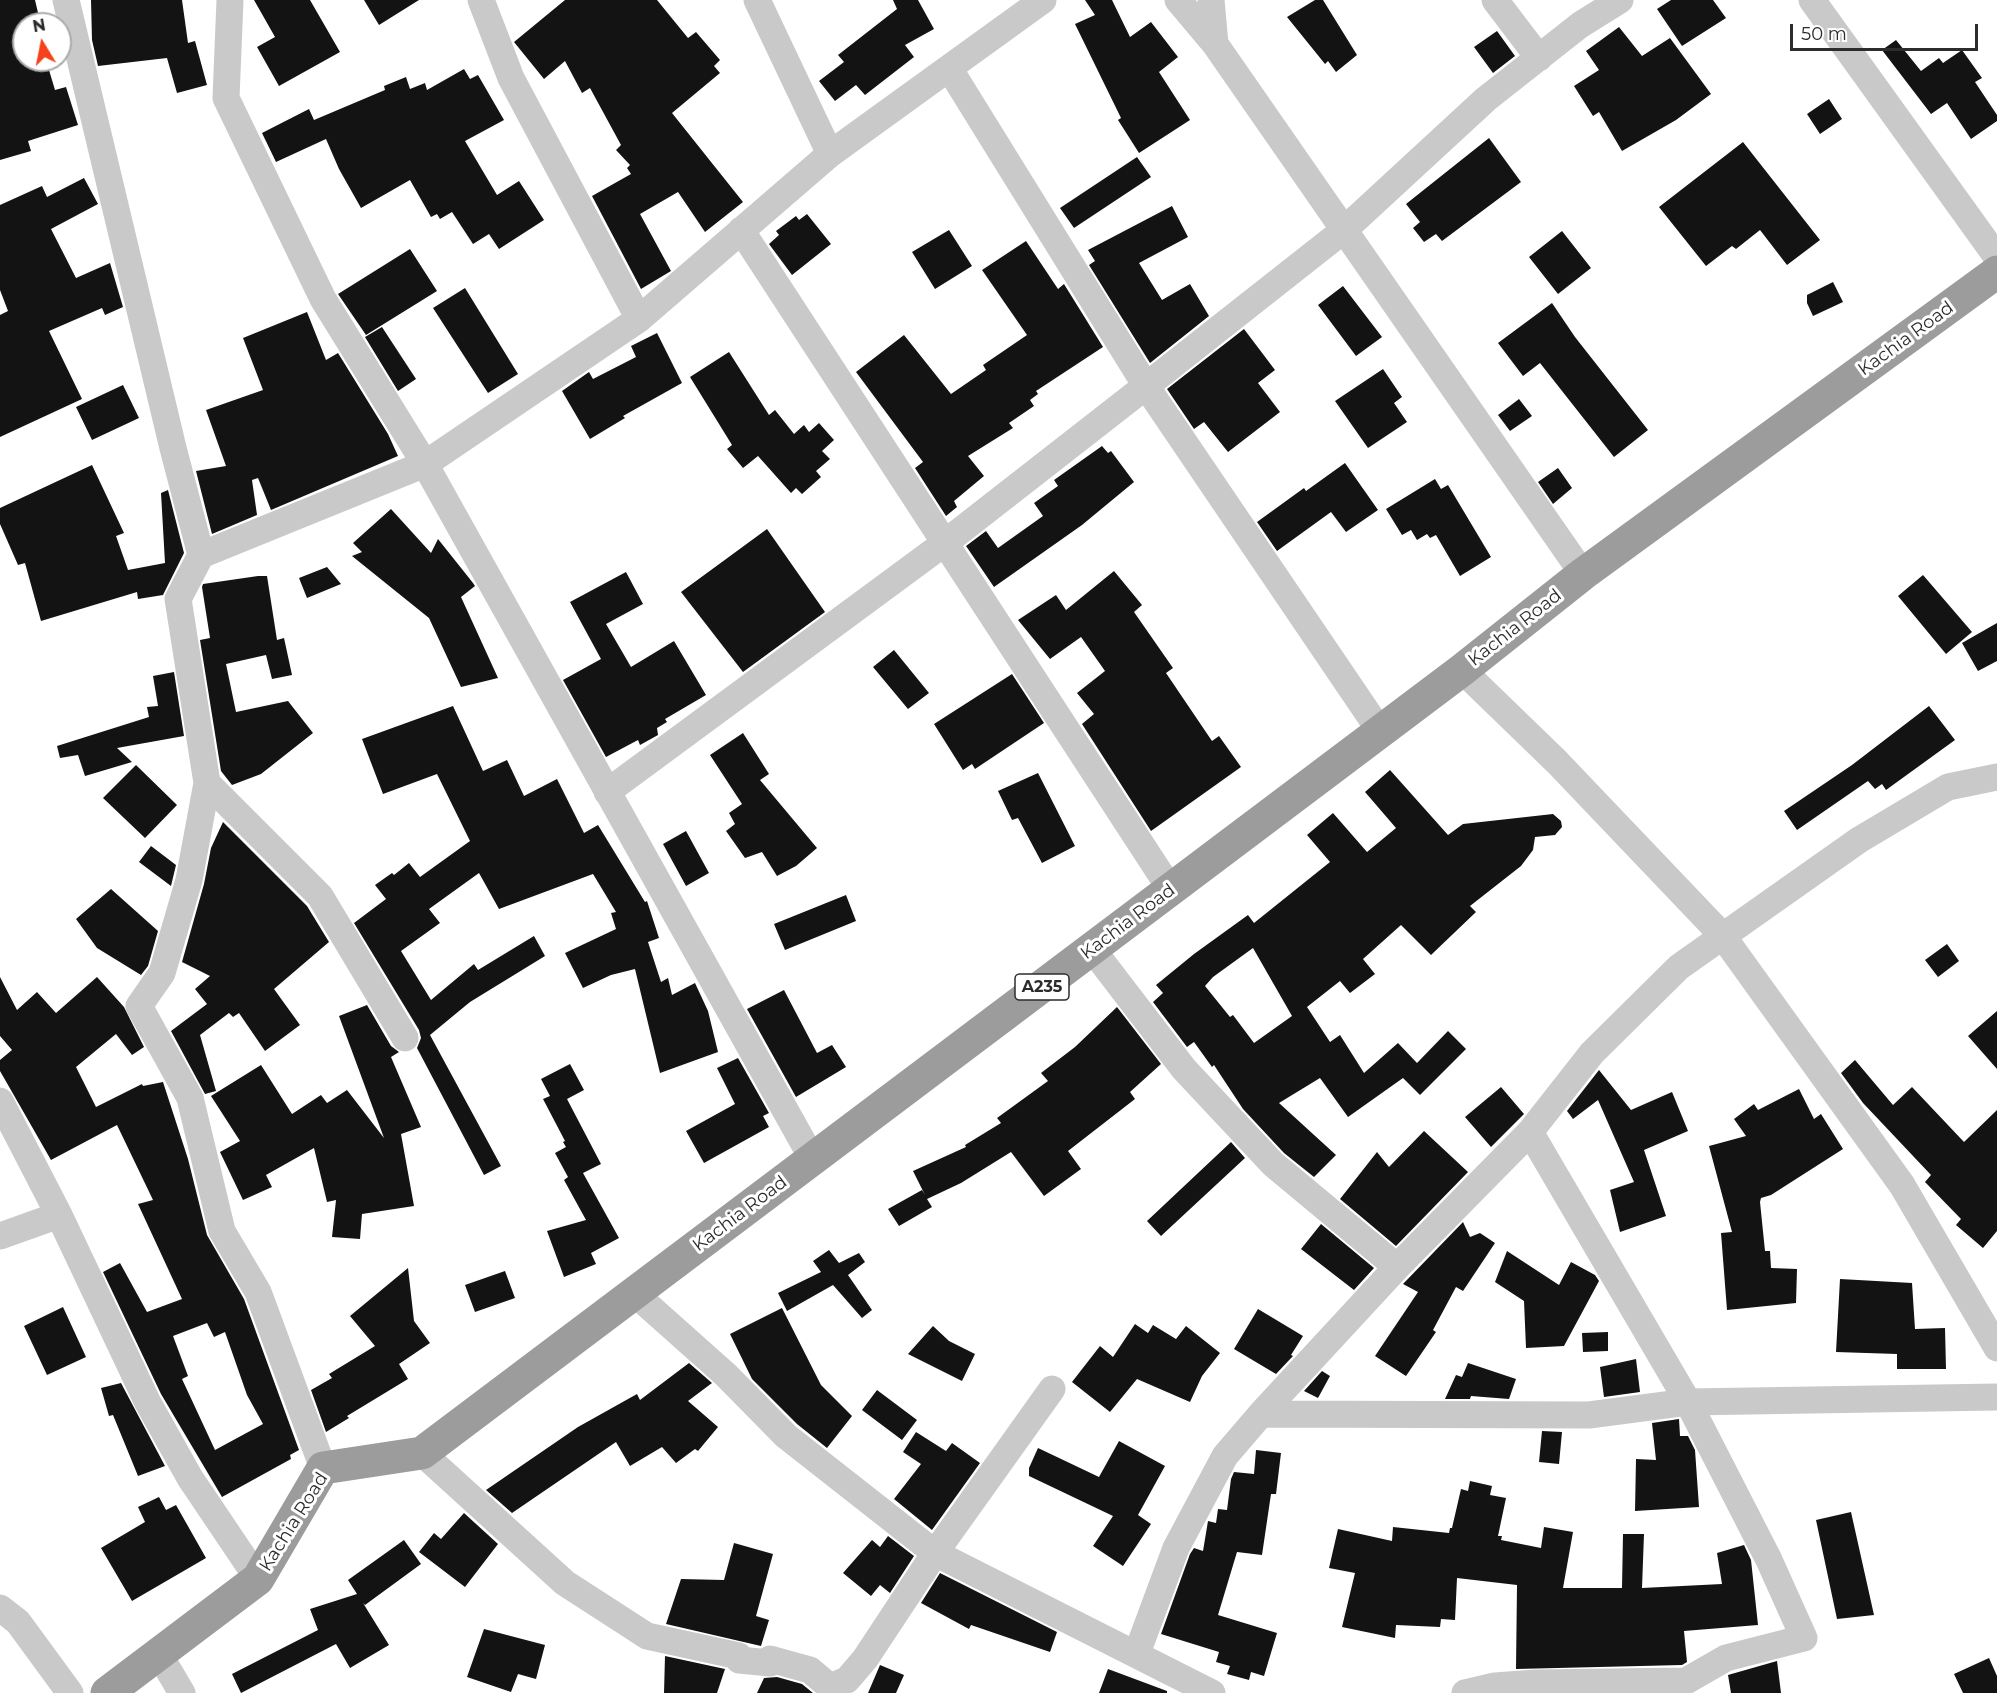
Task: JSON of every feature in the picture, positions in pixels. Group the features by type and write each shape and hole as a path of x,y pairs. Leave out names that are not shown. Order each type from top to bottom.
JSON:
{"highway":[{"name":"Kachia Road","path":"107,1693 258,1578 323,1468 422,1453 1462,670 1584,574 1997,272"}],"street":[{"path":"66,0 172,448 201,555"},
{"path":"230,0 226,98 323,299 425,464 813,1160"},
{"path":"481,0 511,78 639,319"},
{"path":"757,0 830,154"},
{"path":"323,1468 258,1292 222,1231 190,1098 139,1006 162,973 189,880 207,783 178,599 201,555 425,464 639,319 830,154 1042,0"},
{"path":"1178,0 1215,44 1584,574"},
{"path":"1211,0 1215,44"},
{"path":"1495,0 1539,58"},
{"path":"607,792 946,542 1146,386 1344,230 1486,99 1581,25 1620,0"},
{"path":"1812,0 1997,257"},
{"path":"949,68 1146,386 1380,731"},
{"path":"741,230 1171,890"},
{"path":"1462,670 1557,762 1722,935 1902,1185 1997,1348"},
{"path":"1137,1653 1176,1548 1225,1456 1397,1268 1530,1132 1592,1053 1679,967 1859,840 1948,787 1997,777"},
{"path":"207,783 320,896 405,1038"},
{"path":"1092,949 1184,1069 1273,1164 1397,1268"},
{"path":"0,1101 59,1215 147,1401 190,1478 258,1578"},
{"path":"1465,1693 1495,1686 1536,1683 1686,1680 1726,1658 1804,1638 1769,1560 1688,1402 1530,1132"},
{"path":"0,1236 59,1215"},
{"path":"634,1293 726,1375 786,1436 935,1552 1212,1693"},
{"path":"422,1453 565,1583 646,1636 739,1656 739,1660 770,1663 770,1659 810,1670 830,1687 847,1680 865,1659 935,1552 1052,1389"},
{"path":"1261,1414 1589,1415 1688,1402 1997,1396"},
{"path":"0,1608 18,1622 70,1693"},
{"path":"159,1653 182,1693"}],"building":[{"path":"0,0 35,0 38,12 12,12 12,72 50,72 55,90 66,87 78,125 28,141 31,151 0,160"},
{"path":"91,0 182,0 188,43 195,41 207,85 177,93 167,58 98,66 92,40"},
{"path":"254,0 310,0 340,52 279,86 257,47 275,37"},
{"path":"364,0 419,0 379,25"},
{"path":"565,0 657,0 688,38 696,32 720,60 714,66 720,73 672,113 743,202 705,232 678,192 640,214 671,271 641,289 592,196 631,174 627,168 630,165 616,150 621,145 590,88 582,93 565,61 544,79 514,42"},
{"path":"893,0 918,0 934,29 905,45 914,57 865,95 856,85 835,101 819,81 844,62 838,55 897,9"},
{"path":"1085,0 1112,0 1130,37 1151,22 1178,57 1159,72 1190,120 1139,153 1118,120 1121,118 1075,24 1095,15"},
{"path":"1315,0 1323,0 1357,55 1336,72 1328,61 1325,64 1287,17"},
{"path":"1671,0 1713,0 1726,18 1682,46 1657,9"},
{"path":"1619,27 1642,56 1670,38 1711,94 1676,120 1622,151 1599,112 1593,116 1574,86 1599,70 1586,51"},
{"path":"1497,31 1515,56 1493,73 1474,47"},
{"path":"1896,40 1921,71 1939,58 1943,63 1962,50 1982,78 1975,82 1997,115 1997,121 1971,139 1947,103 1931,114 1882,50"},
{"path":"464,69 470,79 478,75 504,120 465,141 497,195 519,181 544,220 499,249 489,234 473,244 452,212 440,219 437,214 431,217 410,180 361,208 339,169 326,139 276,162 262,133 309,109 314,120 385,90 384,86 406,77 410,89 425,83 427,90"},
{"path":"1829,99 1842,119 1820,134 1807,114"},
{"path":"1489,138 1521,182 1442,241 1436,234 1424,242 1413,228 1420,222 1406,204"},
{"path":"1743,142 1820,240 1787,265 1760,230 1736,249 1732,246 1706,266 1659,207"},
{"path":"1137,157 1151,177 1074,228 1060,208"},
{"path":"84,178 98,204 51,229 76,278 110,263 123,307 105,315 102,308 49,331 82,399 0,437 0,315 8,311 0,290 0,205 42,186 47,197"},
{"path":"1172,206 1188,237 1139,263 1162,300 1190,284 1209,316 1150,363 1089,265 1095,261 1088,250"},
{"path":"807,214 831,244 792,275 769,244 779,235 776,231 796,216 799,220"},
{"path":"949,230 972,266 935,289 912,252"},
{"path":"1562,231 1591,268 1558,294 1529,257"},
{"path":"1026,241 1058,289 1064,284 1103,347 1036,391 1038,394 1030,400 1034,406 1009,423 1013,428 968,456 984,476 954,501 957,507 946,516 915,468 923,462 856,372 904,335 951,394 986,370 983,365 1027,335 982,270"},
{"path":"410,249 437,291 366,335 338,294"},
{"path":"1833,282 1843,302 1813,316 1807,303 1807,295"},
{"path":"1343,286 1382,337 1356,356 1318,305"},
{"path":"465,288 518,374 488,393 433,308"},
{"path":"1552,303 1575,337 1648,430 1614,457 1540,363 1523,376 1498,343"},
{"path":"307,312 326,360 338,353 388,434 398,456 271,510 258,478 252,480 257,515 212,534 196,471 226,466 206,410 263,390 243,338"},
{"path":"382,327 416,379 398,391 365,337"},
{"path":"1244,329 1275,370 1258,383 1280,412 1228,452 1204,422 1194,429 1167,389"},
{"path":"657,333 682,383 623,416 625,418 590,439 562,391 589,372 593,379 636,357 631,346"},
{"path":"729,352 769,415 775,410 794,434 804,425 809,432 819,423 834,440 822,451 830,459 816,471 821,477 802,494 796,488 791,493 758,456 743,468 727,449 732,445 690,377"},
{"path":"1383,369 1402,397 1394,403 1407,422 1368,448 1335,401"},
{"path":"123,385 139,418 92,440 76,407"},
{"path":"1519,399 1532,416 1510,431 1498,415"},
{"path":"1102,446 1108,453 1111,451 1134,482 1082,525 994,587 966,546 986,531 998,548 1043,516 1034,503 1058,486 1054,480"},
{"path":"1345,463 1378,510 1346,532 1331,512 1277,551 1257,522 1304,488 1306,491"},
{"path":"92,465 124,533 116,536 128,570 165,563 161,493 168,490 184,553 163,595 138,599 137,592 41,621 25,563 18,565 0,524 0,508"},
{"path":"1558,468 1572,488 1553,504 1538,482"},
{"path":"1435,479 1441,489 1448,485 1491,557 1460,576 1436,535 1430,538 1427,534 1417,540 1411,530 1402,535 1386,509"},
{"path":"391,509 431,553 438,539 475,586 461,597 498,678 461,687 429,618 352,556 362,552 353,543"},
{"path":"767,529 825,612 743,672 681,592"},
{"path":"327,567 341,584 307,598 299,578"},
{"path":"1114,571 1142,605 1134,612 1173,668 1166,673 1212,741 1219,736 1241,767 1151,831 1082,724 1094,714 1077,693 1105,671 1081,637 1050,659 1018,620 1056,595 1066,610"},
{"path":"626,572 643,604 606,624 631,667 674,641 706,695 665,719 667,722 657,728 658,735 640,745 638,740 606,757 563,680 601,659 570,602"},
{"path":"1923,575 1972,632 1946,654 1898,596"},
{"path":"267,576 277,640 284,638 292,675 272,679 266,655 226,664 236,712 288,701 313,733 261,774 232,785 221,771 200,640 210,638 202,587 203,584"},
{"path":"1997,623 1997,661 1978,671 1962,643"},
{"path":"894,650 929,693 908,709 873,667"},
{"path":"174,672 184,736 117,748 132,762 85,776 78,755 60,758 57,746 149,717 147,707 158,706 153,676"},
{"path":"1012,674 1044,723 975,769 972,764 963,770 934,724"},
{"path":"453,706 483,771 507,760 524,796 557,779 584,833 598,825 645,902 647,901 659,938 648,942 661,982 668,978 672,995 695,983 708,1011 718,1052 660,1073 635,969 611,975 583,988 565,953 616,929 611,913 616,912 593,874 499,909 479,873 429,909 440,923 401,951 431,1000 474,964 478,970 534,936 545,956 470,1002 430,1035 501,1166 484,1175 417,1048 421,1038 419,1030 354,923 386,899 375,885 392,873 394,875 409,863 420,877 470,841 437,774 383,794 362,739"},
{"path":"1929,706 1955,740 1886,790 1882,784 1875,789 1868,781 1797,830 1784,811 1852,765"},
{"path":"743,733 769,774 760,780 817,848 796,866 777,876 762,852 745,858 726,831 735,824 729,813 742,804 710,755"},
{"path":"136,765 177,805 145,838 103,798"},
{"path":"1390,770 1448,835 1463,824 1553,814 1561,821 1562,827 1555,835 1535,837 1533,850 1521,866 1470,906 1476,912 1431,955 1401,925 1363,959 1375,974 1350,993 1340,981 1307,1007 1330,1042 1340,1035 1364,1073 1398,1043 1417,1063 1448,1031 1466,1049 1420,1095 1403,1078 1348,1117 1320,1078 1279,1103 1336,1155 1314,1177 1284,1153 1243,1109 1214,1065 1212,1067 1194,1042 1187,1047 1153,1002 1163,993 1156,985 1194,954 1248,915 1254,923 1330,862 1307,835 1333,813 1367,852 1396,828 1365,792","holes":["1253,948 1292,1016 1254,1043 1233,1015 1230,1017 1205,986 1213,977"]},
{"path":"1038,773 1075,846 1042,863 1018,818 1012,820 998,791"},
{"path":"223,822 307,906 329,942 274,989 300,1025 265,1051 239,1013 233,1017 229,1013 200,1035 216,1091 205,1094 171,1031 207,1004 195,989 210,976 182,962 204,884 211,848"},
{"path":"686,831 709,873 686,886 663,844"},
{"path":"151,846 176,865 171,886 139,862"},
{"path":"111,889 158,931 148,966 141,975 97,948 76,919"},
{"path":"846,895 856,921 785,950 774,924"},
{"path":"1947,944 1959,961 1938,977 1925,960"},
{"path":"0,977 17,1010 37,992 56,1013 97,977 124,1007 144,1047 132,1055 116,1034 76,1067 96,1107 142,1084 143,1086 163,1082 188,1159 207,1235 244,1299 299,1450 290,1455 291,1459 222,1497 161,1394 103,1272 120,1263 147,1312 182,1299 138,1204 153,1200 117,1125 51,1160 0,1071 0,1060 12,1050 0,1036","holes":["207,1323 214,1337 225,1332 247,1395 263,1424 215,1450 182,1379 188,1376 173,1336"]},
{"path":"784,990 817,1053 832,1045 846,1067 796,1097 747,1009"},
{"path":"367,1005 391,1046 399,1052 391,1057 421,1127 401,1134 414,1206 362,1214 360,1239 332,1237 336,1200 327,1202 314,1148 266,1175 272,1187 243,1200 220,1152 240,1141 211,1096 261,1065 292,1114 321,1095 327,1103 347,1090 384,1138 339,1016"},
{"path":"1117,1007 1161,1064 1130,1092 1135,1099 1068,1151 1081,1169 1044,1196 1011,1152 961,1183 927,1199 932,1207 899,1226 888,1209 922,1190 925,1195 913,1171 966,1147 965,1145 1001,1123 997,1118 1048,1081 1041,1073 1075,1047"},
{"path":"1997,1011 1997,1069 1968,1036"},
{"path":"738,1058 769,1113 763,1116 769,1127 704,1163 686,1131 735,1104 717,1068"},
{"path":"1855,1060 1893,1105 1912,1087 1964,1142 1997,1110 1997,1231 1983,1248 1956,1225 1961,1219 1925,1182 1931,1175 1863,1103 1841,1073"},
{"path":"570,1064 584,1090 567,1099 601,1164 583,1173 619,1238 591,1253 596,1264 564,1277 547,1231 586,1220 564,1180 568,1177 555,1153 566,1147 563,1142 565,1141 543,1099 550,1096 541,1079"},
{"path":"1599,1070 1631,1110 1672,1092 1688,1131 1644,1150 1666,1216 1620,1232 1610,1190 1634,1182 1598,1100 1573,1119 1567,1111"},
{"path":"1501,1087 1524,1114 1491,1147 1465,1117"},
{"path":"1799,1089 1814,1119 1821,1114 1843,1149 1771,1195 1761,1198 1765,1251 1770,1251 1771,1268 1797,1269 1796,1303 1727,1310 1721,1233 1732,1232 1709,1146 1746,1136 1734,1119 1754,1104 1758,1110"},
{"path":"1424,1131 1468,1172 1396,1246 1340,1199 1377,1152 1389,1167"},
{"path":"1231,1142 1245,1158 1161,1236 1147,1221"},
{"path":"1463,1222 1470,1237 1480,1233 1495,1243 1463,1291 1456,1287 1433,1330 1436,1332 1406,1376 1375,1356 1418,1292 1403,1284"},
{"path":"1321,1224 1374,1268 1354,1290 1301,1249"},
{"path":"829,1250 839,1263 859,1253 865,1262 848,1275 872,1310 862,1318 833,1285 787,1311 778,1293 821,1272 813,1261"},
{"path":"1507,1251 1559,1285 1571,1262 1595,1275 1599,1281 1564,1346 1526,1348 1524,1301 1495,1282"},
{"path":"408,1268 414,1321 430,1343 399,1364 408,1379 347,1416 349,1418 326,1432 311,1390 332,1378 329,1374 375,1346 350,1316"},
{"path":"505,1271 515,1298 475,1312 465,1285"},
{"path":"1840,1279 1912,1283 1915,1329 1945,1328 1946,1369 1897,1369 1897,1354 1836,1352"},
{"path":"63,1307 86,1357 47,1375 24,1326"},
{"path":"782,1308 821,1385 852,1416 827,1448 797,1424 752,1379 730,1334"},
{"path":"1258,1309 1303,1336 1291,1355 1293,1356 1276,1374 1234,1349"},
{"path":"1135,1324 1148,1333 1153,1325 1176,1339 1186,1326 1220,1353 1202,1376 1190,1402 1137,1379 1110,1412 1072,1382 1100,1346 1113,1357"},
{"path":"933,1326 949,1341 975,1354 962,1381 908,1354"},
{"path":"1608,1332 1608,1351 1583,1352 1582,1333"},
{"path":"1636,1359 1640,1392 1604,1397 1600,1367"},
{"path":"689,1363 712,1383 688,1401 718,1427 698,1451 695,1449 676,1463 662,1447 630,1466 616,1442 512,1513 486,1490 578,1427 637,1394 640,1400"},
{"path":"1468,1363 1516,1379 1509,1399 1471,1396 1470,1399 1445,1399 1456,1375 1462,1377"},
{"path":"1322,1371 1330,1376 1318,1398 1304,1391"},
{"path":"121,1383 165,1466 138,1476 113,1415 109,1416 101,1388"},
{"path":"877,1390 917,1420 902,1440 862,1410"},
{"path":"1679,1419 1680,1436 1688,1436 1695,1450 1699,1507 1635,1511 1636,1459 1656,1460 1652,1423"},
{"path":"1542,1431 1562,1432 1559,1464 1539,1462"},
{"path":"916,1432 946,1451 952,1443 980,1463 932,1530 894,1499 921,1464 903,1452"},
{"path":"1119,1441 1165,1466 1138,1515 1151,1524 1123,1566 1093,1546 1113,1516 1029,1476 1029,1468 1038,1448 1099,1477"},
{"path":"1256,1450 1281,1453 1276,1494 1271,1494 1262,1555 1237,1552 1218,1615 1277,1633 1264,1676 1251,1672 1249,1680 1227,1674 1230,1666 1216,1662 1219,1652 1161,1634 1190,1554 1194,1548 1203,1551 1208,1521 1216,1523 1218,1509 1227,1510 1234,1472 1254,1474"},
{"path":"1470,1481 1492,1486 1490,1495 1506,1498 1498,1536 1502,1536 1501,1540 1541,1548 1544,1527 1573,1532 1563,1588 1622,1588 1623,1534 1644,1534 1642,1588 1722,1584 1717,1553 1744,1545 1751,1560 1758,1625 1684,1631 1687,1662 1682,1665 1516,1669 1517,1585 1457,1578 1455,1620 1441,1619 1440,1627 1396,1625 1395,1638 1342,1627 1355,1573 1329,1568 1338,1529 1392,1541 1393,1527 1449,1533 1461,1489 1468,1491"},
{"path":"159,1497 166,1510 176,1505 206,1558 132,1601 101,1548 145,1522 138,1507"},
{"path":"1851,1512 1874,1615 1837,1619 1816,1520"},
{"path":"464,1513 498,1544 465,1587 419,1552 434,1533 441,1539"},
{"path":"888,1536 914,1556 890,1593 880,1585 871,1596 843,1573 872,1540 880,1547"},
{"path":"404,1540 421,1564 365,1605 363,1603 389,1645 350,1668 336,1644 241,1693 232,1674 318,1630 310,1609 357,1594 348,1580"},
{"path":"734,1543 773,1554 756,1616 769,1620 761,1646 666,1624 681,1579 724,1580"},
{"path":"940,1573 1057,1632 1050,1652 971,1625 969,1629 921,1603"},
{"path":"484,1629 545,1645 536,1679 518,1674 511,1692 467,1677"},
{"path":"665,1656 725,1669 717,1693 664,1693"},
{"path":"1989,1658 1997,1676 1997,1693 1963,1693 1954,1674"},
{"path":"1777,1661 1781,1693 1731,1693 1728,1675"},
{"path":"880,1665 904,1675 896,1693 868,1693"},
{"path":"1108,1669 1167,1691 1167,1693 1099,1693"},
{"path":"777,1677 802,1684 813,1693 757,1693 764,1678"}]}
